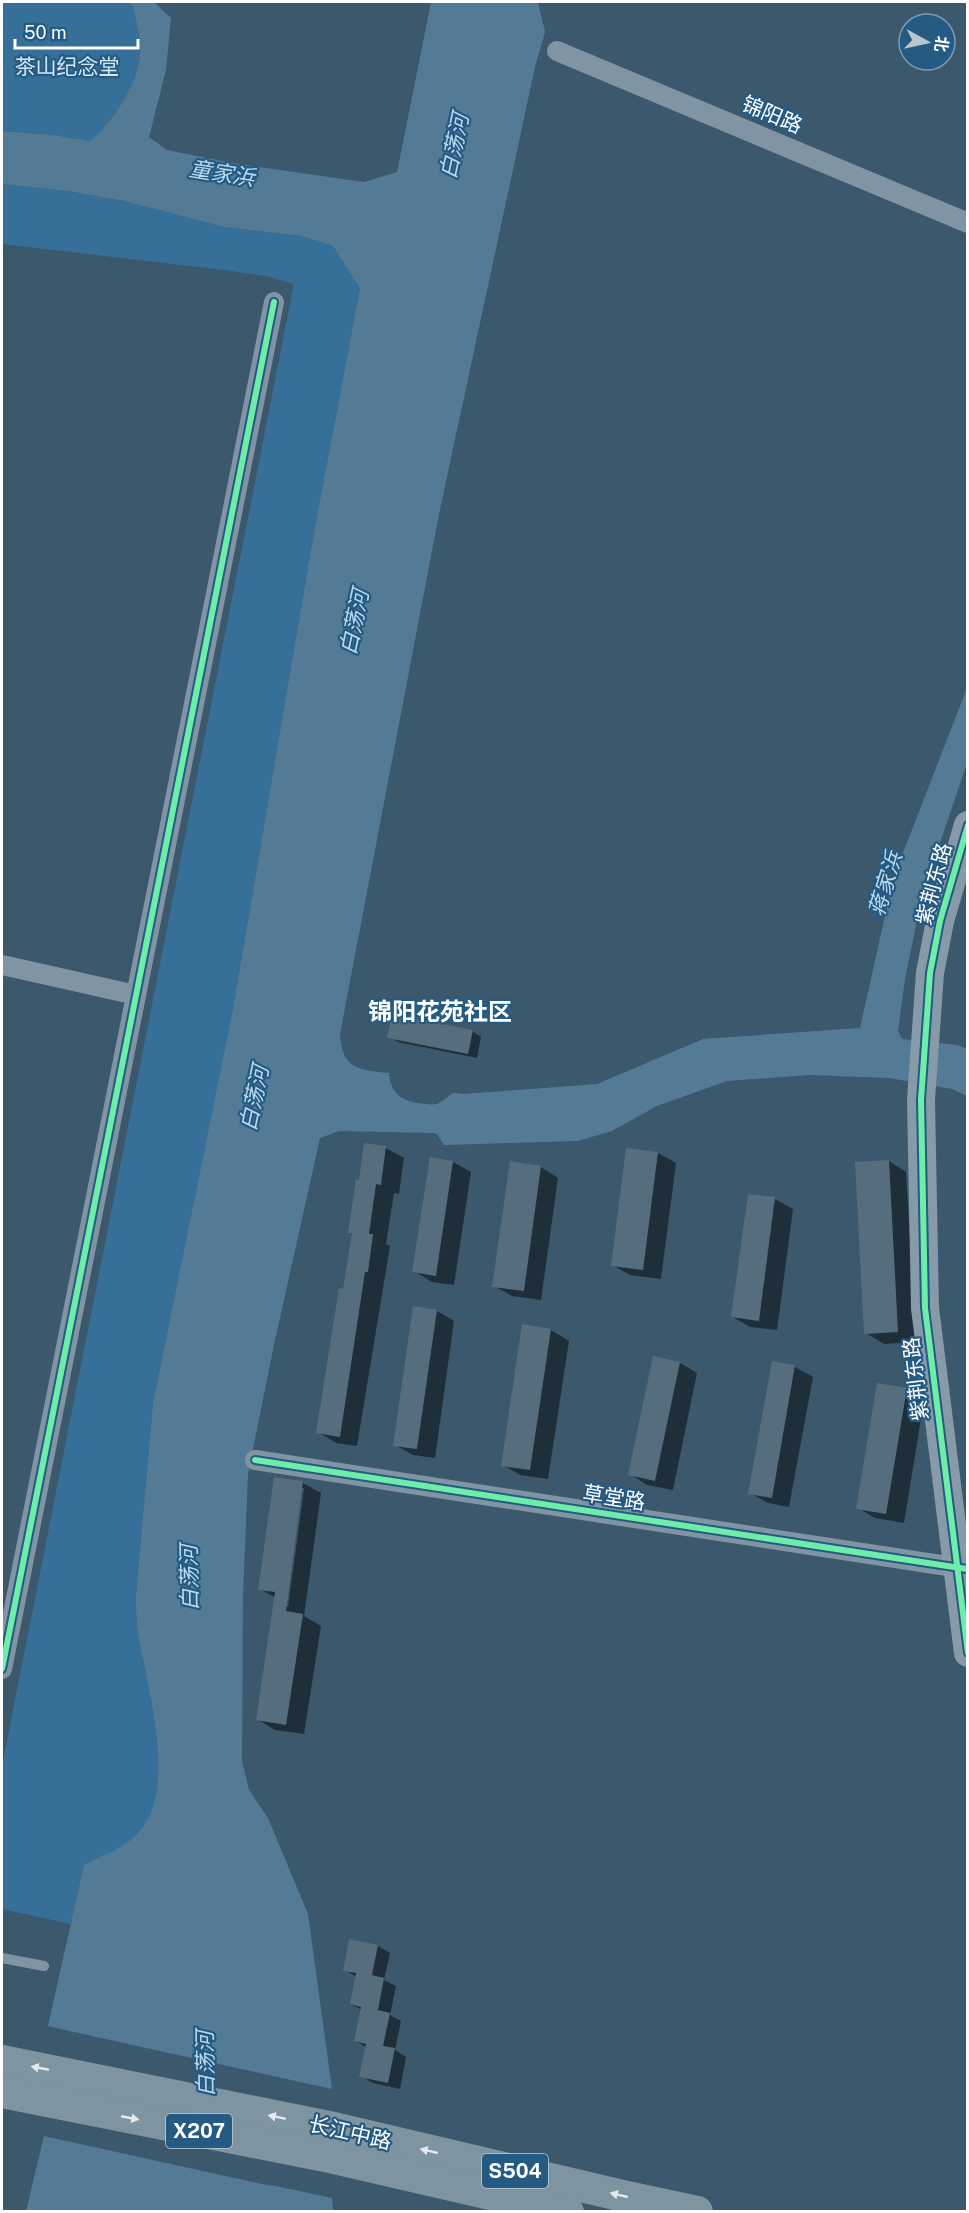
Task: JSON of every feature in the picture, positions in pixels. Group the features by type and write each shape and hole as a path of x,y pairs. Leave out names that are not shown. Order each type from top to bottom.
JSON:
{"main road":[{"name":"长江中路","path":"2,2061 78,2076 330,2142 568,2211"},
{"name":"长江中路","path":"2,2092 73,2106 330,2142 697,2211"}],"street":[{"name":"锦阳路","path":"557,51 968,223"},
{"path":"2,1670 274,302"},
{"name":"紫荆东路","path":"968,825 940,921 930,973 926,1099 934,1331 964,1568 968,1653"},
{"name":"紫荆东路","path":"930,1023 944,949 968,859"},
{"path":"2,965 136,995"},
{"name":"草堂路","path":"255,1460 964,1568"}],"lane":[{"path":"2,1958 44,1966"}],"green space":[{"name":"茶山纪念堂","path":"2,2 128,2 133,6 140,47 139,65 130,89 116,113 90,141 2,131"},
{"path":"2,184 68,191 124,201 225,227 302,236 333,246 360,287 314,532 232,1014 153,1403 136,1603 137,1627 157,1740 158,1771 155,1799 146,1823 129,1841 84,1865 71,1924 2,1909 2,1766 294,284 266,276 224,270 2,244"}],"water":[{"path":"128,2 154,2 171,18 166,70 149,137 167,150 232,163 364,182 397,172 431,2 538,2 545,32 535,67 439,514 340,1034 344,1054 354,1066 369,1071 389,1073 394,1090 406,1100 437,1104 453,1093 597,1084 703,1039 860,1028 894,876 967,688 967,763 922,896 905,979 898,1031 902,1039 957,1045 967,1049 967,1096 952,1089 889,1078 809,1075 727,1081 657,1106 612,1131 578,1141 444,1145 437,1134 433,1133 339,1131 320,1138 248,1474 243,1595 242,1761 249,1790 268,1818 308,1914 332,2089 300,2082 271,2185 332,2198 333,2211 26,2211 44,2136 74,2032 48,2026 84,1865 129,1841 146,1823 155,1799 158,1771 157,1740 137,1627 136,1603 153,1403 232,1014 314,532 360,288 333,246 302,236 225,227 124,201 68,191 2,184 2,131 90,141 116,113 130,89 139,65 139,35 133,6"}],"pier":[{"path":"74,2032 300,2082 271,2186 44,2136"}],"building":[{"path":"392,1014 473,1030 468,1054 387,1038"},
{"path":"364,1143 386,1146 381,1185 376,1184 369,1234 373,1234 368,1272 365,1272 340,1437 316,1433 339,1288 343,1289 352,1233 348,1233"},
{"path":"626,1148 658,1152 643,1270 611,1266"},
{"path":"430,1157 453,1161 436,1276 412,1272"},
{"path":"889,1160 898,1332 864,1334 855,1162"},
{"path":"510,1161 541,1166 524,1291 492,1287"},
{"path":"748,1194 775,1197 759,1321 731,1317"},
{"path":"413,1306 437,1310 417,1449 393,1446"},
{"path":"522,1324 551,1329 530,1470 501,1466"},
{"path":"653,1356 680,1362 655,1481 628,1475"},
{"path":"772,1361 795,1365 772,1498 748,1494"},
{"path":"877,1383 907,1388 886,1514 856,1509"},
{"path":"274,1477 303,1481 286,1611 303,1614 286,1725 256,1720 275,1592 258,1590"},
{"path":"349,1939 378,1945 372,1975 384,1978 378,2010 390,2013 383,2046 395,2048 388,2083 359,2077 366,2044 354,2041 361,2007 350,2004 356,1973 343,1971"}],"cycle path":[{"path":"2,1669 274,302"},
{"path":"968,825 940,921 930,973 921,1100 925,1308 968,1653"},
{"path":"255,1460 967,1569"}],"district":[{"name":"锦阳花苑社区","path":"440,1012"}],"water label":[{"name":"白荡河","path":"454,146"},
{"name":"童家浜","path":"222,173"},
{"name":"白荡河","path":"354,622"},
{"name":"蒋家浜","path":"885,884"},
{"name":"白荡河","path":"254,1098"},
{"name":"白荡河","path":"189,1578"},
{"name":"白荡河","path":"205,2064"}]}
